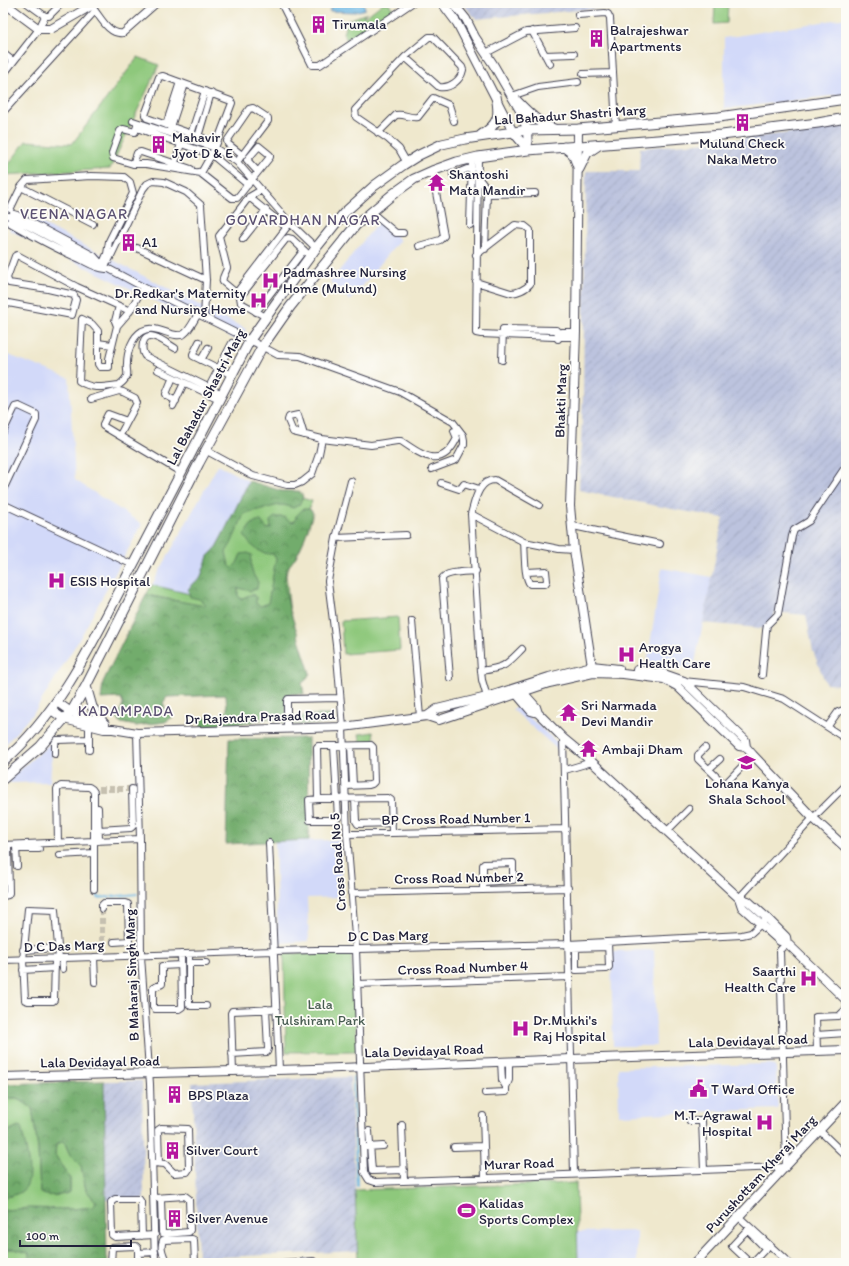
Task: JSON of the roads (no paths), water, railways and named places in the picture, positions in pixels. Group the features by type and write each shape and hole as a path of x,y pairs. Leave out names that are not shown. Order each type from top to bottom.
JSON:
{"main road":[{"path":"4,3 39,29 51,29 94,7"},
{"path":"442,3 457,23 496,96 513,132 528,150"},
{"path":"453,3 466,19 475,37 522,114 526,130 528,150"},
{"path":"478,137 490,129 497,120 499,110 496,96"},
{"path":"512,97 536,119 558,130"},
{"name":"Lal Bahadur Shastri Marg","path":"3,762 21,746 54,706 96,638 254,335 307,253 316,248 344,214 374,186 407,162 442,144 478,137 526,130 578,129 719,118 846,99"},
{"name":"Lal Bahadur Shastri Marg","path":"3,779 40,747 71,712 86,686 263,345 290,307 356,225 393,194 414,179 432,171 457,162 475,158 528,150 722,135 846,118"},
{"name":"Bhakti Marg","path":"578,129 579,169 576,335 570,506 574,550 593,670"},
{"path":"579,169 587,153 600,144"},
{"path":"564,147 573,154 579,169"},
{"name":"Dr Rajendra Prasad Road","path":"424,717 437,708 519,691 593,670 623,674 649,674 680,684"},
{"path":"680,684 739,746 746,747 813,818 846,848"},
{"path":"86,686 92,707 104,724"},
{"path":"519,691 536,707 538,713 563,738 592,762 739,898 742,907 786,937 787,942 846,1000"},
{"name":"Dr Rajendra Prasad Road","path":"54,706 64,719 104,729 137,733 288,729 343,727 424,717 439,720 519,691"},
{"path":"54,706 104,724 113,729"},
{"name":"Lala Devidayal Road","path":"3,1077 233,1072 505,1061 846,1050"},
{"name":"Purushottam Kheraj Marg","path":"695,1263 846,1102"}],"street":[{"path":"27,3 45,16 52,14 62,3"},
{"path":"3,112 94,7 111,30 118,34 123,33 157,3"},
{"path":"281,3 312,65 315,66 320,65 411,3"},
{"path":"578,15 605,13 608,14 610,18 616,126"},
{"path":"3,75 13,60 39,29 45,16"},
{"path":"486,53 526,32 575,28"},
{"path":"532,31 550,64"},
{"path":"405,57 439,87 448,87 463,72 462,67 433,37 429,37 405,57 355,110 356,117 388,139 399,149 407,162"},
{"path":"3,53 13,60"},
{"path":"545,55 574,54"},
{"path":"583,74 613,73"},
{"path":"201,173 216,146 232,102 163,76 159,78 145,115 147,118 168,128 216,146 237,162 247,172 288,225"},
{"path":"512,97 538,87 578,82"},
{"path":"168,128 183,83"},
{"path":"194,137 205,91"},
{"path":"182,141 194,137 212,94"},
{"path":"378,132 396,115 400,114 415,118 418,117 433,98 449,105 454,121"},
{"path":"237,162 268,121 268,118 254,108 249,110 227,141 228,144 242,155"},
{"path":"136,124 168,128 182,141"},
{"path":"136,124 182,141 212,155 248,185"},
{"path":"136,124 134,132 121,129 112,156 113,158 132,164 146,164 201,173"},
{"path":"175,162 182,141"},
{"path":"132,164 139,152 175,162 201,173 232,198 237,198 248,185 252,179 258,172 270,156 259,146 247,160 258,172"},
{"path":"470,225 472,169 475,158"},
{"path":"475,158 477,176 476,333 502,335 576,335"},
{"path":"247,172 252,166"},
{"path":"452,175 467,169 472,169"},
{"path":"419,246 440,240 444,236 432,171"},
{"path":"5,216 21,187 27,180 98,176 124,177 128,179 133,193 109,241 106,267"},
{"path":"477,176 486,188 486,191"},
{"path":"82,319 78,381 87,386 94,387 119,385 123,382 127,375 127,363 130,348 143,330 154,328 178,336 187,331 201,315 206,280 201,205 186,192 164,182 153,180 143,189 106,267"},
{"path":"21,187 93,224"},
{"path":"261,190 249,197 219,236 227,268 222,278 223,282 237,292 288,225"},
{"path":"485,249 486,194 535,193"},
{"path":"249,197 288,225 316,248"},
{"path":"243,239 266,210"},
{"path":"371,212 396,233 403,233"},
{"path":"5,216 201,315 254,335 263,345 278,355 300,356 400,392 453,422 463,435 464,445 456,460 432,469"},
{"path":"5,216 56,249 87,262 97,268 106,267"},
{"path":"476,255 515,225 526,226 530,230 530,284 528,286 515,293 476,282"},
{"path":"256,312 307,253 292,239 286,239 240,297 241,304 256,312 266,317"},
{"path":"137,248 206,280"},
{"path":"74,295 9,283 7,278 15,256 21,256 77,287 130,312"},
{"path":"72,315 76,300 74,295 77,287"},
{"path":"3,302 72,315 92,324 98,331 98,364 100,368 109,367 112,345 117,326 130,312 143,287"},
{"path":"117,326 115,321 119,306"},
{"path":"502,335 502,360"},
{"path":"175,348 152,336 147,337 142,348 145,356 209,387 221,397"},
{"path":"198,342 193,355 232,375"},
{"path":"98,343 112,345"},
{"path":"209,387 232,344"},
{"path":"201,360 208,348"},
{"path":"158,370 184,383 221,397"},
{"path":"173,377 166,394 174,403 184,383"},
{"path":"91,399 119,392 123,392 135,398 137,403 120,435"},
{"path":"3,432 15,407 19,406 36,414 36,420 3,490"},
{"path":"127,421 111,413 105,418 103,426 182,473"},
{"path":"304,435 322,439 371,445 401,441 427,457 435,457 447,453 452,447 457,438 454,431"},
{"path":"207,451 253,476 287,485 295,485 302,482 312,474 319,454 322,439"},
{"path":"762,675 766,631 768,625 778,614 794,530 809,521 846,466"},
{"path":"488,698 482,680 481,671 476,571 471,514 479,489 490,481 495,480 539,505"},
{"name":"Cross Road No 5","path":"351,481 336,538 328,581 343,727 347,834 356,949 360,1067"},
{"path":"441,483 459,489 464,484 479,489"},
{"path":"3,504 133,565"},
{"path":"471,514 524,542 559,549 574,550"},
{"path":"573,526 660,544"},
{"path":"336,538 406,535"},
{"path":"524,542 527,572"},
{"path":"450,678 442,579 443,576 447,574 476,571"},
{"path":"412,621 424,717"},
{"path":"481,671 505,666 522,649"},
{"name":"Dr Rajendra Prasad Road","path":"680,684 744,687 784,699 846,739"},
{"path":"288,729 288,699 340,698"},
{"path":"828,726 838,712 846,709"},
{"path":"89,725 89,750"},
{"name":"B Maharaj Singh Marg","path":"137,733 134,789 140,839 141,956 155,1140 155,1263"},
{"path":"563,738 568,888 568,946 574,1174"},
{"path":"55,754 55,743 57,740 89,739"},
{"path":"318,799 318,746 373,747 374,782 372,784 346,786"},
{"path":"334,746 337,799 337,820 312,821 310,818 310,800 318,799 337,799 346,799 355,798 390,798 392,833"},
{"path":"351,746 353,786"},
{"path":"705,748 698,757 721,782 726,783 753,755"},
{"path":"709,770 720,759"},
{"path":"565,770 592,762"},
{"path":"739,898 813,818 846,785"},
{"path":"58,843 57,789 61,786 89,787 94,792 96,841"},
{"path":"94,890 94,853 98,830 99,789"},
{"path":"98,830 131,828 133,826 134,789"},
{"path":"355,798 356,821 358,824 392,823"},
{"path":"667,831 688,809"},
{"name":"BP Cross Road Number 1","path":"347,834 566,829"},
{"path":"3,896 7,896 9,894 6,845 38,848 58,843 140,839"},
{"path":"269,843 279,1070"},
{"path":"16,847 17,866"},
{"path":"60,855 94,853"},
{"path":"483,882 512,880 512,863 484,864 483,882 483,890"},
{"name":"Cross Road Number 2","path":"351,893 568,888"},
{"path":"102,908 104,903 127,904 128,906 129,940 126,942 114,942"},
{"path":"59,958 55,968 55,997 53,1001 25,1000 23,950 27,910 30,908 55,910 59,958 63,970"},
{"name":"D C Das Marg","path":"3,960 274,951 589,945 742,935 751,933 764,921"},
{"path":"129,924 141,924"},
{"path":"786,1167 780,950 787,942"},
{"path":"576,948 576,969 608,968 608,944"},
{"path":"568,946 576,948 589,945"},
{"path":"23,950 58,948"},
{"path":"181,954 182,1007 179,1009 155,1010 153,1007 153,988 154,986 162,984 162,966 181,965"},
{"path":"189,954 189,1004 191,1006 206,1006"},
{"path":"94,957 95,982"},
{"path":"569,962 576,962"},
{"path":"189,963 206,963"},
{"path":"23,970 55,968"},
{"name":"Cross Road Number 4","path":"357,984 569,977"},
{"path":"232,1054 267,1052 266,1009"},
{"path":"233,1072 232,1011 276,1009"},
{"path":"817,1051 816,1017 839,1016 846,1009"},
{"path":"816,1035 846,1033"},
{"path":"485,1093 505,1093 507,1090 502,1080 505,1061"},
{"name":"Murar Road","path":"360,1067 366,1147 364,1172 369,1180 375,1182 786,1167"},
{"path":"483,1116 485,1178"},
{"path":"690,1121 702,1121 704,1170"},
{"path":"402,1125 404,1181"},
{"path":"155,1140 158,1131 161,1128 187,1128 189,1131 189,1169 187,1172 174,1173 165,1164 156,1163"},
{"path":"369,1131 366,1147 372,1172 404,1170"},
{"path":"820,1131 846,1156"},
{"path":"366,1147 383,1146"},
{"path":"454,1147 484,1146"},
{"path":"154,1198 188,1197 189,1232 162,1233 161,1198"},
{"path":"142,1236 141,1202 139,1199 112,1200 112,1235 116,1237 155,1236"},
{"path":"739,1217 757,1237 789,1263"},
{"path":"757,1237 747,1230 739,1233 732,1246 751,1263 768,1247"},
{"path":"166,1263 162,1254 163,1240 192,1239 194,1240 195,1263"},
{"path":"111,1263 112,1246 136,1246 138,1248 138,1263"},
{"path":"138,1253 155,1252"},
{"path":"281,1263 313,1261"}],"water":[{"path":"333,3 364,3 365,9 355,12 329,11"}],"waterway":[{"path":"97,872 98,898 137,894"},
{"path":"353,1077 357,1186"}],"tunnel":[{"path":"99,789 131,789"},
{"path":"102,909 102,941"}],"place":[{"name":"Tirumala","path":"319,24"},
{"name":"Balrajeshwar Apartments","path":"597,38"},
{"name":"Mulund Check Naka Metro","path":"742,123"},
{"name":"Mahavir Jyot D & E","path":"159,145"},
{"name":"Shantoshi Mata Mandir","path":"436,182"},
{"name":"A1","path":"129,242"},
{"name":"Padmashree Nursing Home (Mulund)","path":"270,280"},
{"name":"Dr.Redkar's Maternity and Nursing Home","path":"259,301"},
{"name":"ESIS Hospital","path":"57,581"},
{"name":"Arogya Health Care","path":"626,655"},
{"name":"Sri Narmada Devi Mandir","path":"568,713"},
{"name":"Ambaji Dham","path":"589,749"},
{"name":"Lohana Kanya Shala School","path":"747,763"},
{"name":"Saarthi Health Care","path":"809,979"},
{"name":"Dr.Mukhi's Raj Hospital","path":"520,1028"},
{"name":"T Ward Office","path":"698,1089"},
{"name":"BPS Plaza","path":"175,1095"},
{"name":"M.T. Agrawal Hospital","path":"765,1123"},
{"name":"Silver Court","path":"173,1150"},
{"name":"Kalidas Sports Complex","path":"466,1211"},
{"name":"Silver Avenue","path":"174,1218"}],"district":[{"name":"VEENA NAGAR","path":"74,214"},
{"name":"GOVARDHAN NAGAR","path":"303,220"},
{"name":"KADAMPADA","path":"126,711"}],"park label":[{"name":"Lala Tulshiram Park","path":"320,1012"}]}
